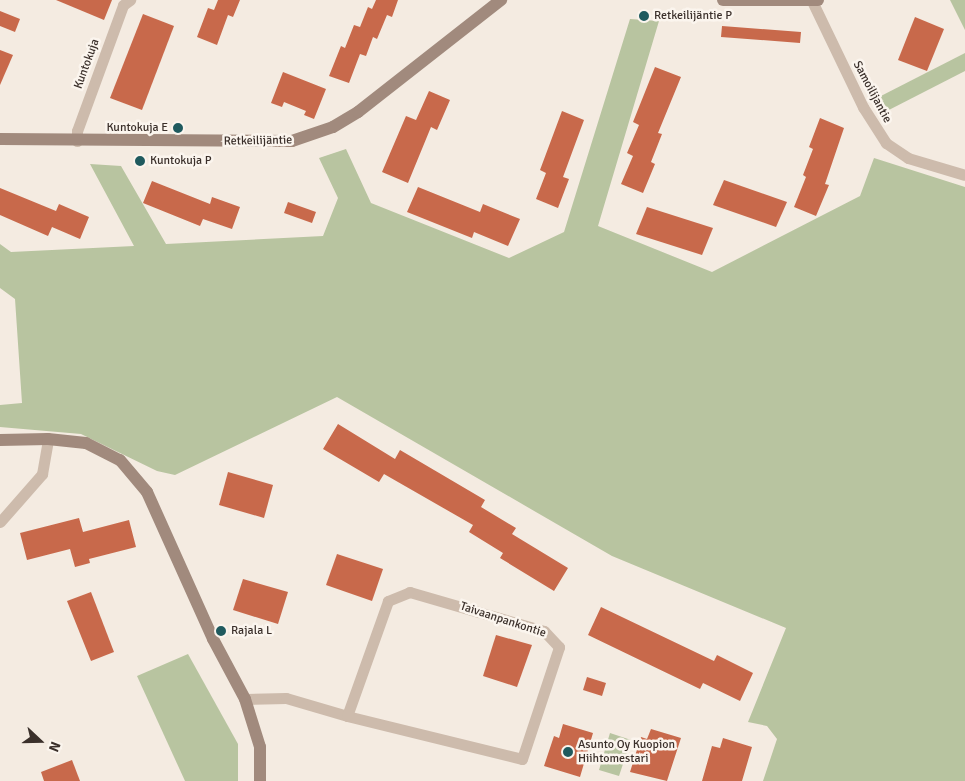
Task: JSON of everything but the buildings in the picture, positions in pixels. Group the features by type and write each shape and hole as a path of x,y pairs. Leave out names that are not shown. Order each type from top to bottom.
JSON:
{"street":[{"name":"Kuntokuja","path":"77,142 77,131 123,5 130,0"},
{"name":"Retkeilijäntie","path":"0,139 77,142 292,141 313,136 358,112 501,0"},
{"path":"723,0 815,0"},
{"name":"Samoilijantie","path":"815,0 863,107 886,143 908,158 965,176"},
{"path":"0,440 48,439 86,444 120,460 147,492 213,639 245,699 260,748 260,781"},
{"path":"0,522 42,474 48,439"},
{"name":"Taivaanpankontie","path":"245,699 286,698 347,716 522,759 559,647 553,637 544,631 410,592 388,601 347,716"}],"green space":[{"path":"950,0 965,0 965,30"},
{"path":"630,19 659,21 598,226 712,272 860,196 874,158 965,187 965,781 763,781 777,739 767,726 748,722 786,628 612,556 337,397 175,475 157,471 81,434 0,427 0,405 22,403 15,299 0,288 0,244 11,252 134,246 90,164 121,166 166,244 323,236 338,198 319,158 346,149 371,203 509,258 564,232"},
{"path":"965,53 965,71 883,113 875,99"},
{"path":"188,654 238,744 238,781 185,781 137,676"},
{"path":"610,733 631,740 619,776 599,770"}],"place":[{"name":"Retkeilijäntie P","path":"644,16"},
{"name":"Kuntokuja E","path":"178,128"},
{"name":"Kuntokuja P","path":"140,161"},
{"name":"Rajala L","path":"221,631"},
{"name":"Asunto Oy Kuopion Hiihtomestari","path":"568,752"}]}
